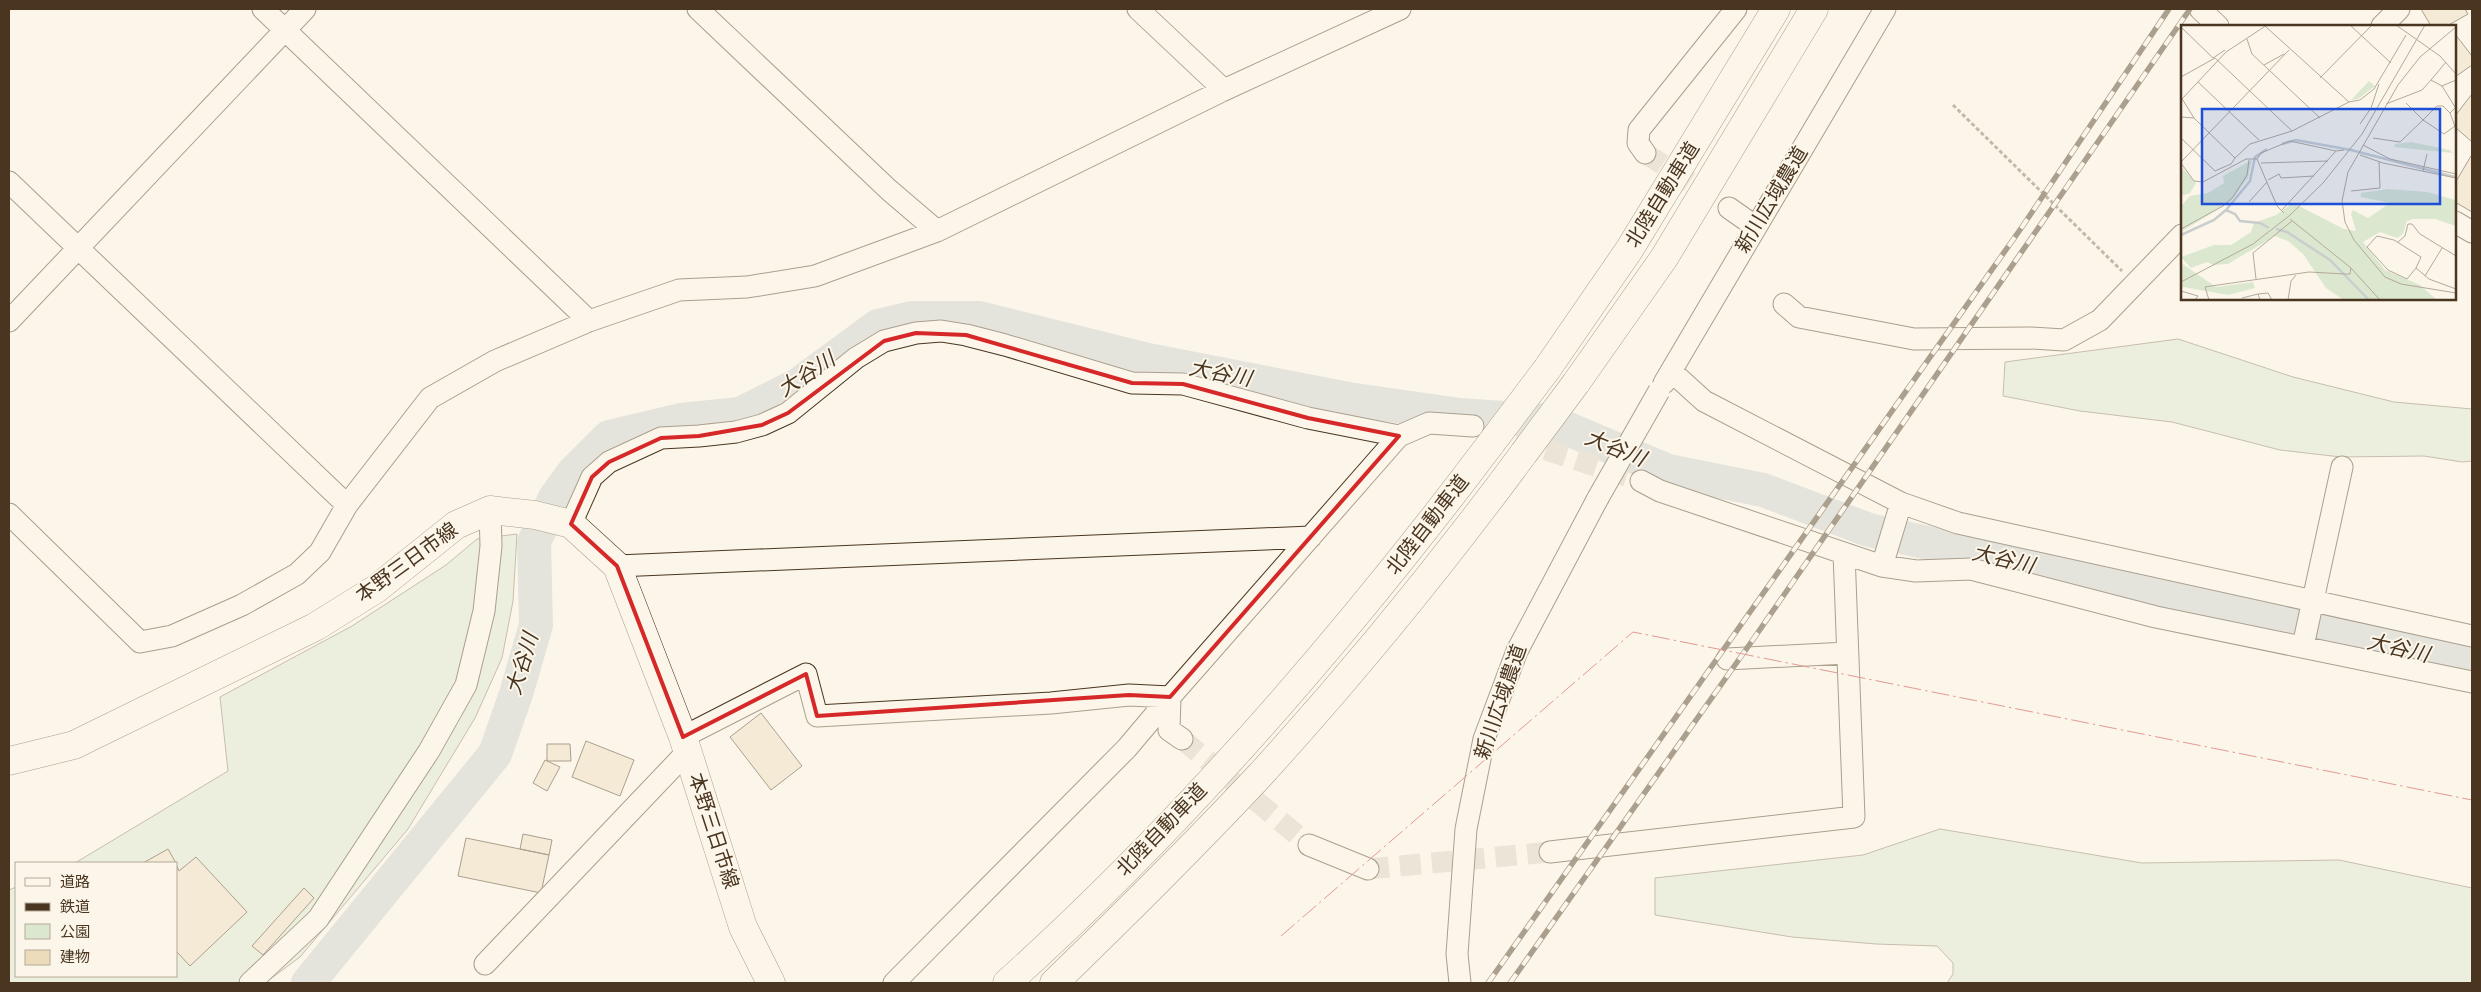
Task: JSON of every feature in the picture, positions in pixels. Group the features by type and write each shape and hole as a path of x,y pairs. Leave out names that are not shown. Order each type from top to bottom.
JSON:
{"main road":[{"name":"北陸自動車道","path":"1007,983 1131,863 1236,753 1343,632 1437,516 1482,434 1547,369 1629,250 1776,9"},
{"name":"北陸自動車道","path":"1054,983 1142,897 1261,773 1470,526 1576,383 1664,258 1814,9"},
{"name":"本野三日市線","path":"9,761 74,745 315,627 376,589 456,525 490,510 535,515 571,524 617,566 685,745 743,927 771,983"}],"street":[{"path":"262,9 589,321"},
{"path":"9,321 78,246 305,9"},
{"path":"698,9 890,190 937,231"},
{"path":"1138,9 1224,90"},
{"path":"9,514 140,642 172,636 242,605 297,574 320,552 347,505 430,398 495,361 589,321 679,290 747,287 815,276 937,231 1224,90 1400,9"},
{"path":"1645,153 1638,144 1639,130 1736,9"},
{"name":"新川広域農道","path":"1460,983 1457,954 1466,830 1484,739 1517,651 1598,498 1659,391 1885,9"},
{"path":"2200,9 2217,25"},
{"path":"2383,25 2399,9"},
{"path":"9,182 347,505"},
{"path":"1729,208 1756,227"},
{"path":"2456,223 2472,232"},
{"path":"1784,304 1799,317 1851,329 1914,339 2031,338 2064,340 2100,320 2181,236"},
{"path":"571,524 592,477 609,462 634,448 662,438 708,435 762,425 788,413 856,358 884,341 916,332 941,331 966,335 1132,383 1183,384 1308,418 1399,436"},
{"path":"1671,371 1704,402 1901,502 1958,523 2472,636"},
{"path":"894,983 1127,748 1399,436 1429,423 1482,434"},
{"path":"2303,646 2342,467"},
{"path":"1641,481 1660,491 1882,566 1916,571 1971,569 2156,617 2472,682"},
{"path":"1882,566 1901,502"},
{"path":"250,983 318,919 429,751 466,685 484,611 491,546 490,510"},
{"path":"617,566 1311,538"},
{"path":"1550,852 1854,817 1844,553"},
{"path":"1727,659 1847,653"},
{"path":"484,964 685,745 806,674 817,716 1050,703 1130,695 1170,697"},
{"path":"1170,697 1168,730 1182,739"},
{"path":"1309,845 1368,870"}],"path":[{"path":"1953,105 2135,284"}],"highlighted area":[{"path":"916,333 966,335 1132,383 1183,384 1308,418 1399,436 1170,697 1129,695 817,716 806,674 683,737 617,566 571,524 592,477 609,462 661,438 699,436 762,425 788,413 884,341"}],"green space":[{"path":"2178,339 2293,377 2394,402 2472,409 2472,461 2462,462 2424,456 2341,457 2280,450 2172,422 2080,411 2003,396 2005,362"},
{"path":"517,534 513,601 502,658 475,718 408,829 300,957 265,983 9,983 9,890 15,887 15,977 178,977 178,862 77,862 228,771 220,697 352,626 446,565 477,539"},
{"path":"1940,829 2142,863 2339,860 2472,888 2472,983 1947,983 1953,974 1953,963 1937,946 1876,944 1792,937 1655,915 1655,878 1863,855"}],"building":[{"path":"2421,9 2465,9 2468,14 2449,25 2430,25"},
{"path":"2456,35 2472,56 2472,65 2456,76"},
{"path":"2472,94 2472,142 2456,128 2456,115"},
{"path":"2471,156 2472,212 2456,203 2456,181"},
{"path":"761,713 802,766 771,790 730,737"},
{"path":"586,741 634,760 620,796 572,777"},
{"path":"547,744 570,744 571,761 547,761"},
{"path":"545,760 560,767 547,791 533,783"},
{"path":"523,834 552,840 549,855 520,849"},
{"path":"466,838 549,855 541,893 458,876"},
{"path":"168,849 175,862 145,862"},
{"path":"196,857 247,912 190,966 178,953 178,869 179,871"},
{"path":"304,888 314,898 263,955 252,946"}],"waterway":[{"name":"大谷川","path":"308,983 495,754 516,694 536,625 534,542 555,498 573,473 609,437 681,420 740,414 798,385 878,326 912,318 979,318 1148,360 1348,399 1460,415 1549,421 1668,471 1763,490 1869,530 2287,622 2472,665"}],"tunnel":[{"path":"1645,153 1729,208"},
{"path":"1485,430 1641,481"},
{"path":"1182,739 1309,845"},
{"path":"1368,869 1550,852"}],"railway":[{"path":"1488,983 2022,227 2169,9"},
{"path":"1510,983 1752,641 2190,9"}],"power":[{"path":"1281,936 1633,632 2472,800"}]}
